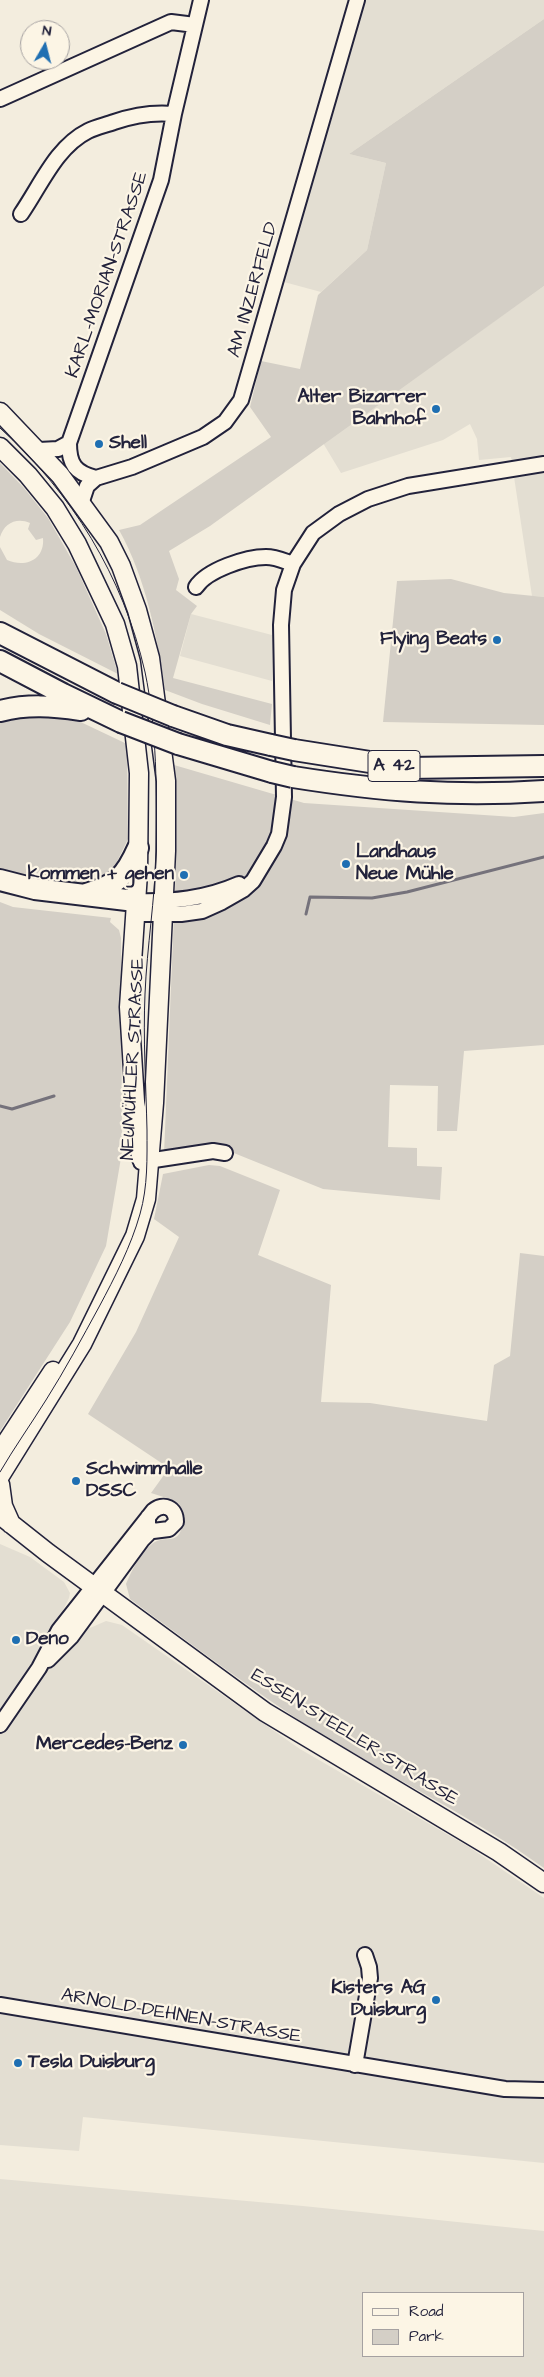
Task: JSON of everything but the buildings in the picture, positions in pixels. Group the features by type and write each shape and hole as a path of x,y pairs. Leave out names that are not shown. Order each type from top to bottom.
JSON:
{"highway":[{"path":"0,624 26,644"},
{"name":"A 42","path":"0,633 26,644 51,660 117,693 173,716 227,735 294,750 408,768 544,766"},
{"name":"A 42","path":"1,661 121,722 178,744 272,772 356,787 409,792 472,795 544,791"},
{"path":"0,711 23,706 43,705 100,712"},
{"path":"82,895 102,890 118,881 128,870 138,848"},
{"path":"0,880 35,889 82,895 134,908"},
{"path":"0,895 14,900 134,908"}],"main road":[{"name":"NEUMÜHLER STRASSE","path":"0,412 39,450 82,501 113,549 136,610 153,675 166,781 164,908 146,1162 146,1199 142,1217 113,1285 53,1392 0,1476"},
{"name":"NEUMÜHLER STRASSE","path":"0,447 28,475 55,508 77,544 115,624 127,666 140,773 138,848 129,1007 135,1102 146,1162 133,1214 105,1281 73,1340 0,1452"},
{"path":"0,1484 3,1526"},
{"name":"ESSEN-STEELER-STRASSE","path":"3,1526 48,1553 265,1712 499,1852 544,1883"}],"street":[{"name":"KARL-MORIAN-STRASSE","path":"96,478 78,472 73,467 69,453 69,443 151,216 162,180 174,114 201,0"},
{"name":"AM INZERFELD","path":"96,478 132,467 203,437 225,422 241,400 356,0"},
{"path":"0,99 170,22 194,25"},
{"path":"21,214 50,168 73,141 89,131 124,119 159,112 174,114"},
{"path":"39,450 58,448 69,443"},
{"path":"134,908 202,911 243,890 252,881 274,846 282,819 284,798 281,625 284,590 293,564 313,533 339,514 368,499 408,486 544,464"},
{"path":"82,501 87,486 96,478"},
{"path":"196,587 200,580 207,576 249,558 275,558 293,564"},
{"path":"146,1162 213,1151 225,1153"},
{"path":"0,1725 39,1668 59,1630 98,1590 142,1540 153,1531 169,1529 176,1522 175,1514 169,1508 160,1507 153,1511 98,1590"},
{"path":"148,1517 148,1526 153,1531"},
{"path":"355,2065 370,1978 365,1955"},
{"name":"ARNOLD-DEHNEN-STRASSE","path":"0,2005 505,2089 544,2090"}],"shaded area":[{"path":"365,0 544,0 544,19 349,154 386,163 367,250 321,292 284,282"},
{"path":"544,286 544,597 532,596 511,457 479,460 477,439 470,424 443,440 341,473 323,443"},
{"path":"191,614 272,635 272,681 180,656"},
{"path":"0,1544 30,1557 64,1582 70,1593 63,1610 90,1628 106,1621 122,1625 300,1749 469,1847 544,1898 544,2163 83,2117 79,2151 0,2145"},
{"path":"0,2179 303,2206 544,2231 544,2377 0,2377"}],"green space":[{"path":"544,19 544,286 210,526 169,551 179,579 176,590 197,606 191,614 173,678 272,704 270,725 202,704 165,690 154,628 143,587 119,530 140,525 271,437 250,407 261,361 300,369 318,295 367,250 386,163 349,154"},
{"path":"0,463 24,488 48,518 76,567 106,634 118,674 39,634 0,610 0,547 7,560 21,563 27,562 37,557 41,552 43,538 36,540 28,529 30,523 25,521 12,522 5,528 0,537"},
{"path":"451,579 504,593 544,597 544,725 383,722 397,581"},
{"path":"10,714 68,716 127,744 128,839 112,872 85,888 0,873 0,719"},
{"path":"174,765 304,803 514,817 544,813 544,1045 464,1051 457,1131 437,1131 438,1086 390,1085 388,1147 417,1148 417,1166 442,1167 440,1200 323,1189 219,1147 164,1154 176,867"},
{"path":"0,902 13,907 111,918 110,922 119,930 121,938 122,1152 106,1246 70,1322 0,1431"},
{"path":"209,1165 220,1166 280,1190 258,1255 331,1285 321,1402 370,1403 487,1421 494,1365 510,1356 520,1253 544,1256 544,1868 489,1831 316,1731 245,1683 130,1599 126,1584 140,1557 152,1544 176,1537 179,1534 185,1517 173,1500 151,1493 169,1468 88,1414 136,1332 179,1237 154,1219 163,1174"}],"waterway":[{"path":"306,914 310,897 372,898 407,892 544,857"},
{"path":"0,1106 12,1109 54,1096"}],"tram line":[{"path":"0,428 26,453 72,508 91,538 123,603 135,637 149,693 154,739 156,808 153,906 145,994 144,1045 147,1151 143,1204 127,1250 99,1307 53,1389 0,1472"}],"place":[{"name":"Alter Bizarrer Bahnhof","path":"436,409"},
{"name":"Shell","path":"99,444"},
{"name":"Flying Beats","path":"497,640"},
{"name":"Landhaus Neue Mühle","path":"346,864"},
{"name":"kommen + gehen","path":"184,875"},
{"name":"Schwimmhalle DSSC","path":"76,1481"},
{"name":"Deno","path":"16,1640"},
{"name":"Mercedes-Benz","path":"183,1745"},
{"name":"Kisters AG Duisburg","path":"436,2000"},
{"name":"Tesla Duisburg","path":"18,2063"}]}
